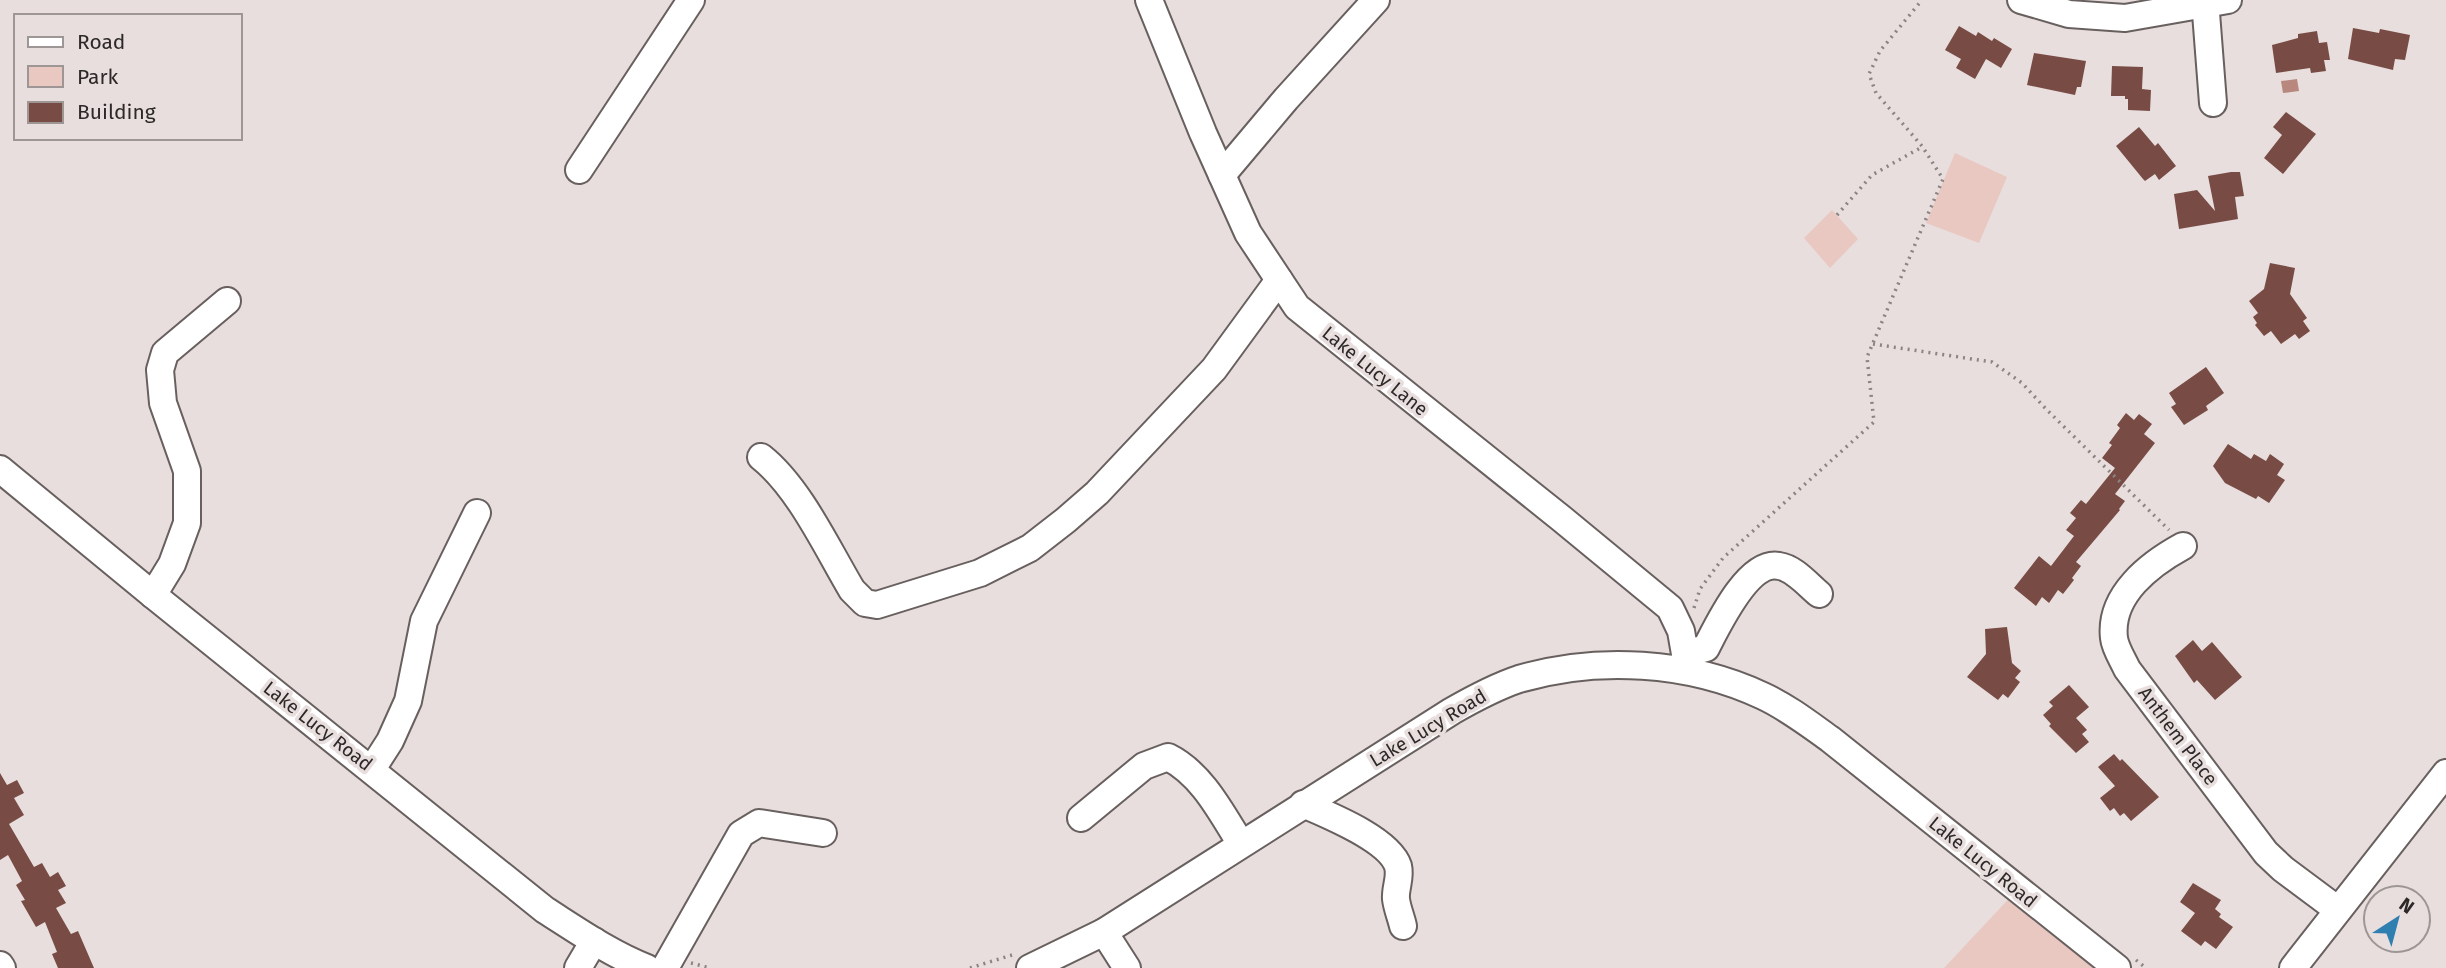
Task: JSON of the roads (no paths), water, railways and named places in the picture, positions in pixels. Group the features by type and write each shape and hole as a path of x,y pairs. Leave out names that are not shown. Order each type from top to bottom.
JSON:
{"street":[{"path":"579,170 691,0"},
{"name":"Lake Lucy Lane","path":"1149,0 1248,233 1297,307 1670,608 1683,652"},
{"path":"1222,175 1286,99 1376,0"},
{"path":"2021,0 2069,14 2125,18 2213,1 2213,103"},
{"path":"761,457 775,468 797,498 852,590 865,603 877,605 980,573 1030,548 1097,493 1214,369 1279,280"},
{"path":"153,595 172,564 187,523 187,471 163,403 160,370 165,353 227,301"},
{"name":"Lake Lucy Road","path":"0,469 545,910 594,941 647,968"},
{"path":"372,769 390,741 408,701 424,621 477,513"},
{"name":"Anthem Place","path":"2182,546 2144,571 2124,597 2116,615 2114,639 2127,669 2266,853 2283,869 2339,910"},
{"path":"1683,652 1706,648 1725,611 1740,590 1753,576 1768,566 1780,566 1790,570 1819,594"},
{"name":"Lake Lucy Road","path":"1025,960 1104,932 1303,804 1484,694 1518,680 1561,670 1640,665 1683,652 1736,684 1787,709 1830,739 2126,964"},
{"path":"1081,818 1144,765 1168,757 1192,773 1241,844"},
{"path":"2293,968 2446,773"},
{"path":"1303,804 1350,824 1387,850 1397,863 1400,876 1396,897 1403,926"},
{"path":"665,968 741,834 759,822 823,833"},
{"path":"1104,932 1127,968"},
{"path":"578,968 594,941"}]}
